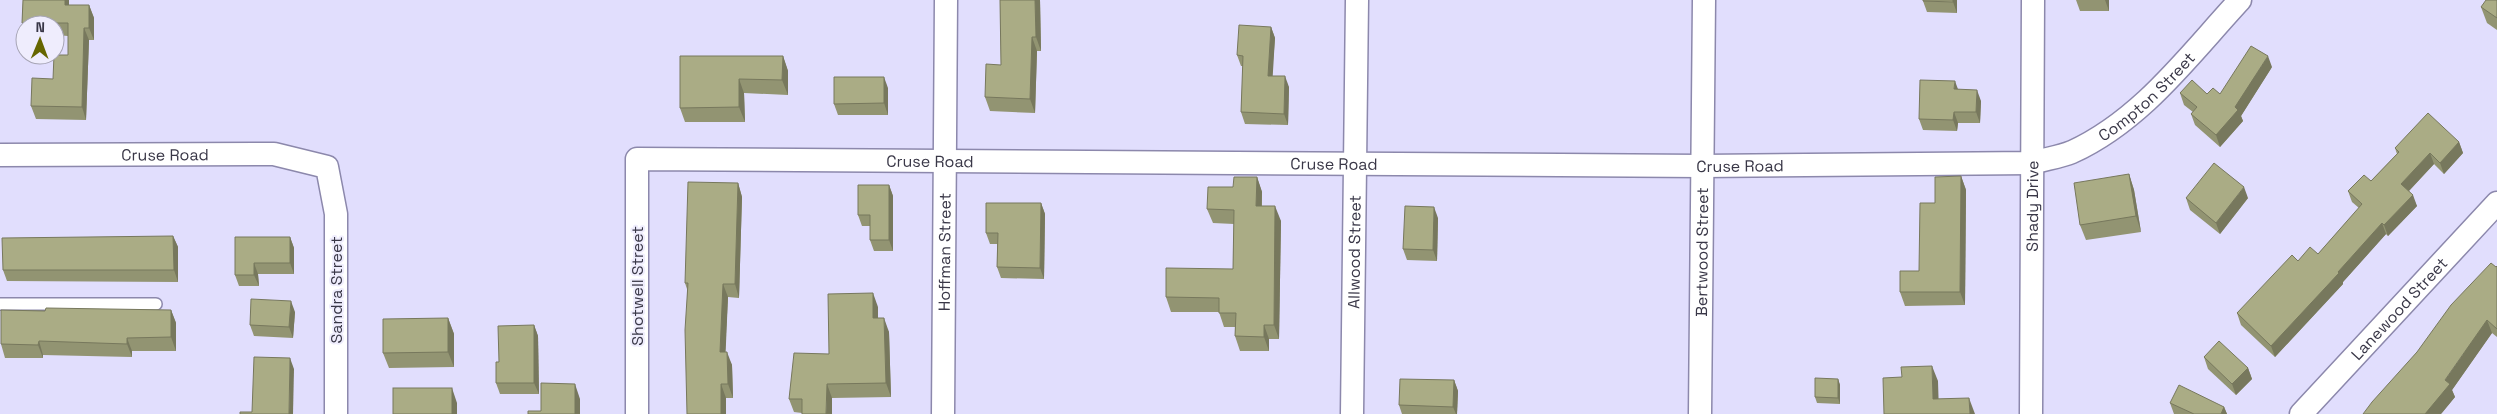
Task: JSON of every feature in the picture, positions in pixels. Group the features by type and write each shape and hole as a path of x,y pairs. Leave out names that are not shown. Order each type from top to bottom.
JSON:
{"street":[{"name":"Hoffman Street","path":"943,414 946,0"},
{"name":"Allwood Street","path":"1352,414 1357,0"},
{"name":"Bertwood Street","path":"1700,414 1704,0"},
{"name":"Shady Drive","path":"2031,414 2033,0"},
{"name":"Compton Street","path":"2032,163 2071,153 2114,129 2144,105 2240,0"},
{"name":"Cruse Road","path":"0,155 274,154 327,167"},
{"name":"Cruse Road","path":"637,159 1702,166 2032,163"},
{"name":"Shotwell Street","path":"637,159 637,414"},
{"name":"Sandra Street","path":"327,167 336,214 336,414"},
{"name":"Lanewood Street","path":"2301,414 2497,203"}],"lane":[{"path":"0,304 156,304"}],"building":[{"path":"23,0 65,0 65,5 89,5 89,28 84,28 82,107 31,106 32,78 53,79 54,65 65,65 65,55 68,55 68,23 65,23 65,15 22,15"},
{"path":"1000,0 1035,0 1036,37 1032,37 1030,99 985,97 986,64 1001,65"},
{"path":"1953,0 1953,2 1923,1"},
{"path":"2486,0 2497,0 2497,18 2481,7"},
{"path":"1239,25 1271,27 1268,76 1285,76 1284,114 1241,112 1243,56 1237,55"},
{"path":"2251,46 2268,56 2235,107 2238,110 2216,135 2191,114 2197,107 2180,93 2192,80 2207,94 2213,88 2220,94"},
{"path":"680,56 783,56 782,80 739,79 739,107 680,108"},
{"path":"834,77 884,77 884,103 834,104"},
{"path":"1920,80 1955,81 1954,89 1977,90 1976,112 1954,112 1953,120 1919,119"},
{"path":"2428,113 2459,142 2440,163 2430,153 2401,184 2413,195 2384,225 2382,223 2339,273 2271,346 2237,313 2292,255 2298,261 2310,247 2318,254 2362,204 2348,191 2364,175 2371,181 2399,152 2395,148"},
{"path":"2214,163 2244,187 2216,223 2186,198"},
{"path":"2129,174 2136,216 2080,225 2074,183"},
{"path":"1961,176 1960,292 1900,292 1900,271 1919,271 1920,203 1935,203 1935,177"},
{"path":"1234,177 1257,177 1256,206 1275,206 1274,325 1264,325 1264,337 1235,336 1236,313 1219,313 1219,298 1166,297 1166,268 1233,269 1234,210 1207,209 1208,187 1233,187"},
{"path":"688,182 738,183 735,284 723,284 720,352 727,352 728,384 721,384 721,414 687,414 685,330 688,283 685,283"},
{"path":"858,185 889,185 889,240 870,240 870,215 858,215"},
{"path":"986,203 1041,203 1040,268 997,267 998,233 986,233"},
{"path":"1405,206 1434,207 1433,250 1403,249"},
{"path":"173,236 174,270 3,270 2,238"},
{"path":"235,237 290,237 290,263 254,263 254,275 235,275"},
{"path":"2491,263 2497,266 2497,329 2487,320 2445,380 2450,384 2425,414 2363,414 2417,352 2451,305"},
{"path":"873,293 873,318 884,318 886,383 827,384 826,414 802,414 802,399 789,399 794,353 829,354 828,294"},
{"path":"251,299 291,301 289,327 250,325"},
{"path":"46,308 171,310 171,337 127,338 127,344 39,341 38,345 1,344 1,310 45,311"},
{"path":"448,318 448,352 383,353 383,319"},
{"path":"534,325 534,383 496,383 496,362 499,362 498,326"},
{"path":"2219,341 2248,368 2232,384 2204,357"},
{"path":"254,357 290,358 289,414 240,414 240,412 252,412"},
{"path":"1932,366 1933,399 1969,398 1970,414 1884,414 1883,378 1902,377 1901,367"},
{"path":"1815,378 1838,379 1838,398 1815,397"},
{"path":"1400,379 1454,380 1453,407 1399,405"},
{"path":"541,383 575,384 575,414 528,414 528,411 541,411"},
{"path":"2179,385 2224,407 2221,414 2194,414 2170,403"},
{"path":"393,388 452,388 452,414 393,414"}]}
